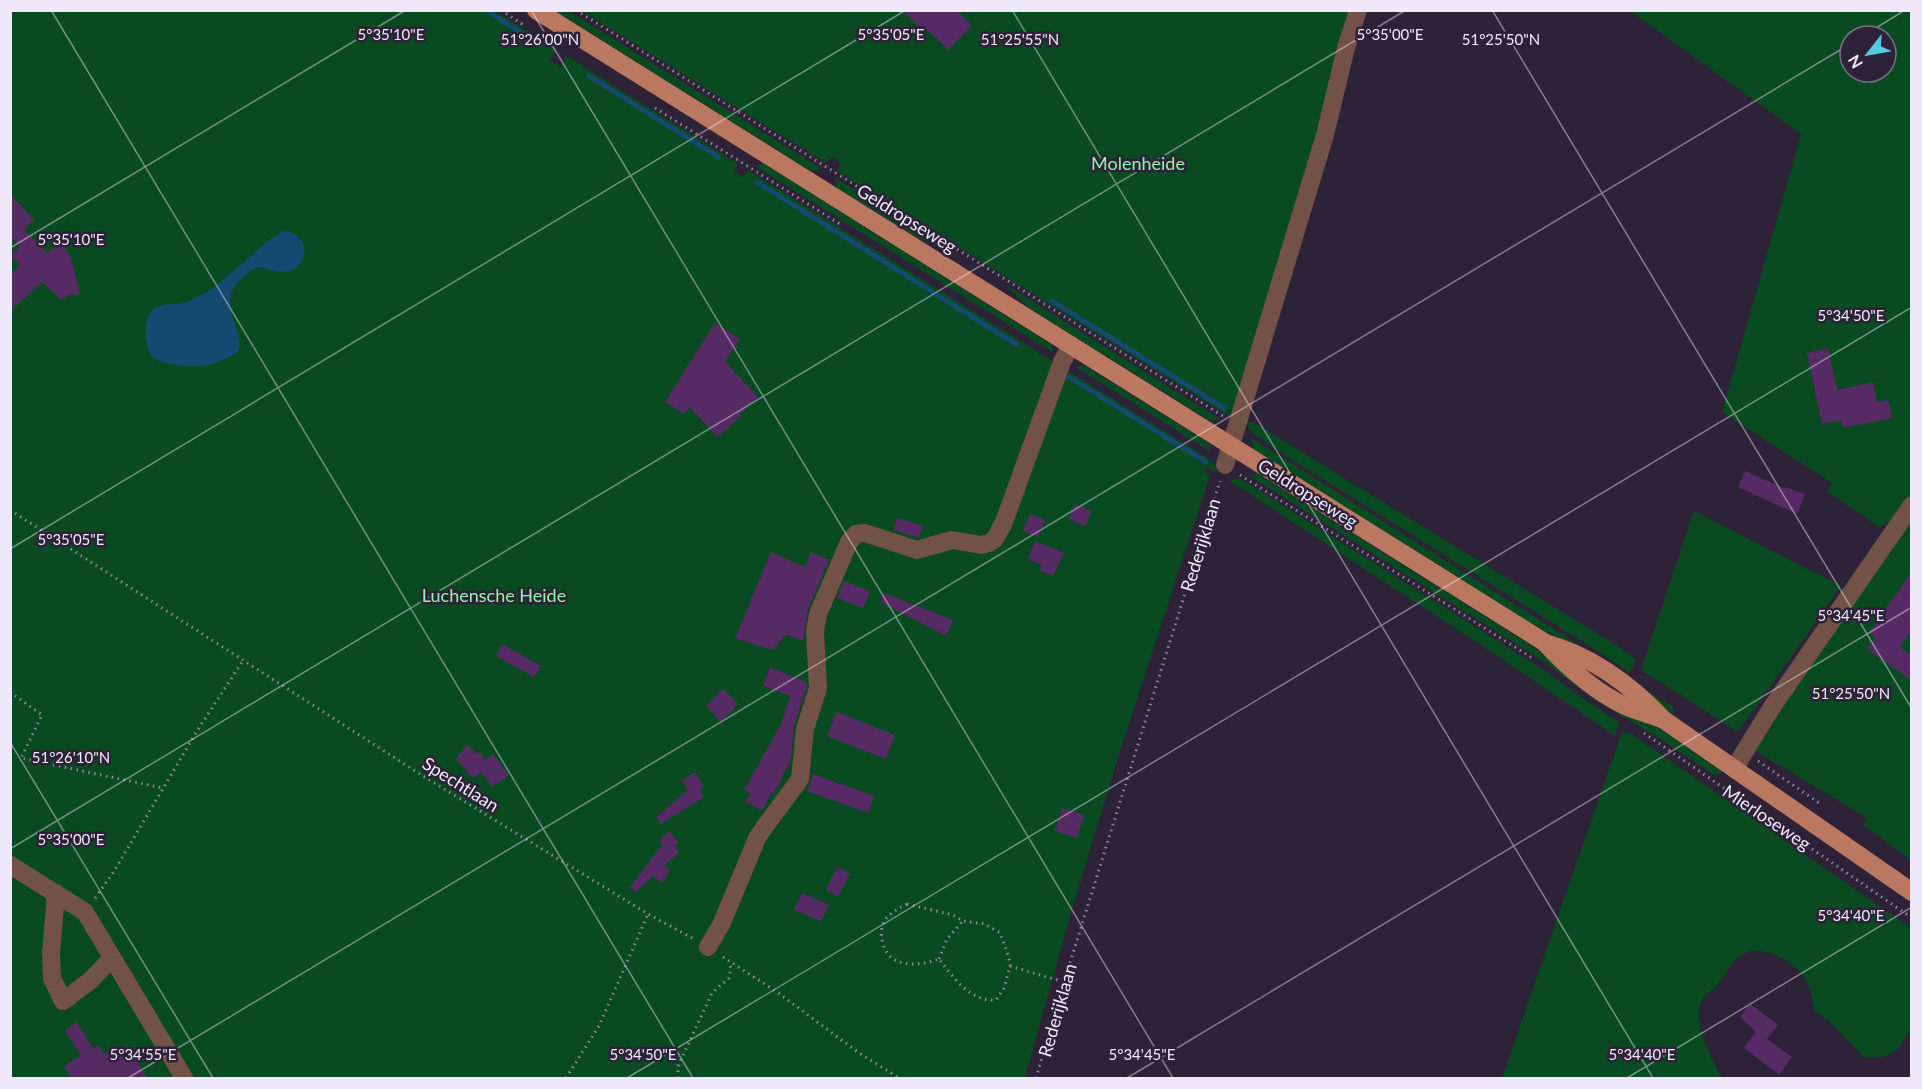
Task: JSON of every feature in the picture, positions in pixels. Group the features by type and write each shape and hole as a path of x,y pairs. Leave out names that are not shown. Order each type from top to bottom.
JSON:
{"main road":[{"name":"Geldropseweg","path":"536,10 1544,642 1583,656 1628,698"},
{"name":"Mierloseweg","path":"1628,698 1664,720 1911,892"}],"street":[{"path":"1225,465 1325,135 1346,48 1358,10"},
{"path":"708,947 721,925 758,836 800,779 805,729 818,688 815,632 818,614 849,542 856,534 865,534 917,550 952,540 981,545 995,539 1004,522 1062,362 1071,345"},
{"path":"1734,769 1772,707 1911,505"},
{"path":"10,865 85,912 184,1078"},
{"path":"56,893 51,953 52,978 63,1001 92,980 112,958"}],"path":[{"name":"Geldropseweg","path":"576,10 1237,425"},
{"name":"Geldropseweg","path":"1225,465 1534,659"},
{"name":"Rederijklaan","path":"1036,1078 1225,465"},
{"name":"Spechtlaan","path":"10,510 423,777 648,914 708,947 777,992 859,1053 899,1078"},
{"path":"85,912 113,873 197,731 242,662"},
{"path":"10,692 42,715 21,758 163,788"},
{"name":"Mierloseweg","path":"1638,729 1911,918"},
{"path":"907,904 953,915 963,921 986,924 1000,933 1010,966 1004,988 996,1000 986,1001 962,987 939,960 922,965 899,962 889,958 880,932 885,918 907,904"},
{"path":"566,1078 599,1026 648,914"},
{"path":"939,960 948,939 963,921"},
{"path":"678,1078 678,1066 712,993 729,978 731,968 728,960"},
{"path":"1010,966 1064,982"}],"green space":[{"name":"Luchensche Heide","path":"10,11 495,11 555,48 550,60 561,67 567,56 738,164 734,172 742,177 748,170 1215,463 1217,473 1206,466 1205,472 1210,475 1119,755 1073,906 1025,1078 11,1078"},
{"path":"555,11 569,11 822,169 811,171"},
{"name":"Molenheide","path":"582,11 1354,11 1235,412 1232,411 1229,416 837,171 841,163 832,157 826,163"},
{"path":"1630,11 1911,11 1911,860 1863,825 1867,818 1744,744 1890,526 1885,522 1881,528 1826,491 1832,483 1722,412 1801,134"},
{"path":"763,163 1052,345 1054,353 755,166"},
{"path":"835,177 948,248 917,238 836,187"},
{"path":"1005,284 1220,419 1210,421 1030,309"},
{"path":"1083,365 1207,442 1211,452 1076,367"},
{"path":"1249,422 1258,425 1619,647 1636,659 1630,673 1278,451 1248,429"},
{"path":"1251,438 1587,650 1632,682 1673,707 1674,713 1571,644 1536,627 1253,449"},
{"path":"1256,473 1532,646 1644,722 1669,734 1722,772 1717,775 1711,773 1664,741 1595,700 1543,661 1248,475"},
{"path":"1239,478 1544,670 1619,722 1615,736 1496,655 1230,481"},
{"path":"1694,511 1841,586 1738,732 1641,670"},
{"path":"1622,732 1633,735 1911,928 1911,1030 1896,1051 1883,1057 1865,1058 1828,1020 1815,1011 1808,984 1796,968 1777,956 1756,951 1747,952 1738,957 1722,980 1700,1004 1700,1025 1710,1054 1722,1078 1502,1078"}],"water":[{"path":"283,231 298,236 302,241 303,259 289,272 256,267 234,287 230,300 239,340 238,352 216,363 196,366 165,363 152,356 147,346 146,330 147,320 155,308 189,301 207,292"}],"building":[{"path":"902,10 956,10 972,26 948,50 923,26 921,29"},
{"path":"10,194 34,220 24,230 47,253 61,243 71,257 80,294 69,295 61,300 42,282 10,311 10,274 20,265 10,255 20,247 14,239 10,243"},
{"path":"715,323 740,339 725,362 758,397 718,437 689,407 684,414 665,402"},
{"path":"1828,348 1837,390 1873,382 1877,402 1888,400 1892,418 1843,428 1841,420 1822,424 1807,353"},
{"path":"1745,471 1784,488 1805,494 1797,514 1738,487"},
{"path":"1075,504 1092,511 1085,526 1069,519"},
{"path":"1030,514 1045,520 1038,537 1023,531"},
{"path":"897,518 923,526 919,538 893,530"},
{"path":"1035,541 1064,553 1053,576 1039,570 1042,565 1028,559"},
{"path":"771,552 805,567 811,552 829,560 808,610 803,641 787,635 783,636 772,650 735,638"},
{"path":"1911,573 1911,631 1900,647 1911,655 1911,680 1867,649 1876,638 1869,633"},
{"path":"844,581 870,591 863,608 837,598"},
{"path":"884,593 953,620 946,636 880,602"},
{"path":"502,644 541,666 534,677 496,656"},
{"path":"770,667 806,682 807,687 794,726 791,759 774,794 772,792 762,811 746,802 750,793 744,790 781,724 790,696 763,686"},
{"path":"723,689 738,704 721,722 706,706"},
{"path":"836,712 895,735 886,759 827,736"},
{"path":"467,745 477,754 480,752 486,760 493,754 509,775 492,787 481,772 473,778 456,759"},
{"path":"695,772 704,787 700,790 704,797 661,824 656,817 688,790 682,781"},
{"path":"813,774 874,796 868,813 807,791"},
{"path":"1062,808 1084,815 1077,838 1055,831"},
{"path":"669,831 679,842 674,846 679,852 664,866 670,871 662,883 653,876 636,892 630,887 662,845 659,841"},
{"path":"837,867 850,873 838,897 826,890"},
{"path":"802,893 829,905 821,921 794,910"},
{"path":"1750,1004 1778,1025 1767,1039 1792,1057 1779,1075 1744,1048 1756,1032 1740,1017"},
{"path":"77,1022 93,1049 98,1045 104,1054 111,1050 113,1053 127,1045 147,1078 71,1078 64,1066 81,1056 65,1030"}],"waterway":[{"path":"486,10 534,41"},
{"path":"589,76 718,157"},
{"path":"757,182 1017,345"},
{"path":"1052,301 1224,408"},
{"path":"1069,377 1206,462"}]}
